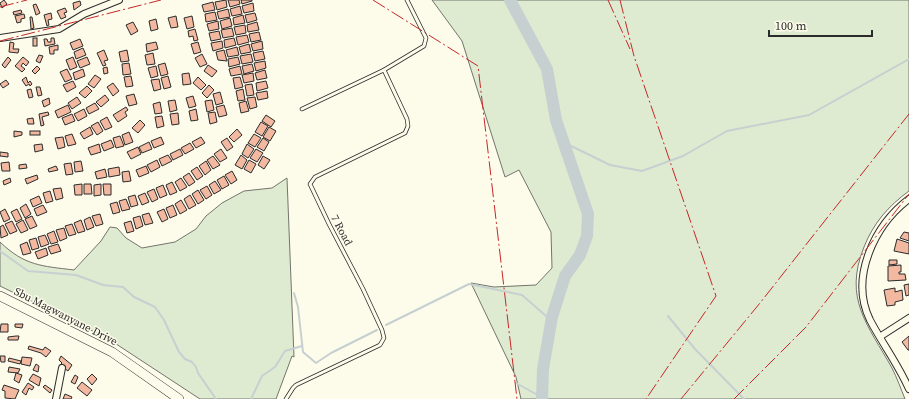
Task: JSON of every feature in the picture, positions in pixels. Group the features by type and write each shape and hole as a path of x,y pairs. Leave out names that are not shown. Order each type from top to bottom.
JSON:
{"main road":[{"name":"Sbu Magwanyane Drive","path":"0,296 112,352 179,399"}],"street":[{"path":"0,38 59,29 84,14 120,0"},
{"path":"909,199 890,215 876,237 865,267 863,296 870,319 881,336 909,388"},
{"path":"881,336 909,318"},
{"path":"56,399 62,368"}],"lane":[{"path":"302,109 384,70 420,50 426,43 426,38 407,0"},
{"name":"7 Road","path":"286,399 292,388 380,345 384,338 382,330 363,289 310,184 315,177 405,133 408,126 408,119 384,70"}],"green space":[{"path":"432,0 909,0 909,191 888,209 872,231 864,247 858,265 856,282 857,297 861,311 867,325 892,368 905,399 521,399 516,377 471,283 494,287 536,285 552,268 551,232 519,170 505,177 462,41"},
{"path":"287,178 294,357 292,356 276,399 200,399 107,338 0,286 0,242 18,256 34,264 74,270 101,241 110,227 117,228 126,238 142,248 175,242 196,229 206,216 222,203 244,191 272,188"}],"building":[{"path":"4,0 7,4 2,8 0,3"},
{"path":"226,0 227,7 217,10 215,2"},
{"path":"228,0 239,0 240,4 230,7"},
{"path":"241,0 252,0 252,1 242,4"},
{"path":"80,1 81,5 74,10 73,3"},
{"path":"213,2 215,10 204,12 202,5"},
{"path":"253,3 254,11 244,13 242,6"},
{"path":"36,4 40,13 36,15 33,5"},
{"path":"240,6 242,14 232,16 230,9"},
{"path":"65,8 67,12 64,13 66,17 61,19 57,11"},
{"path":"228,9 230,17 219,19 217,12"},
{"path":"21,10 22,13 14,15 13,12"},
{"path":"215,12 217,20 206,22 205,14"},
{"path":"51,13 52,19 48,20 49,25 47,26 44,15"},
{"path":"255,13 257,20 247,23 245,15"},
{"path":"24,14 25,18 21,19 21,22 17,23 15,16"},
{"path":"243,15 245,23 234,25 233,18"},
{"path":"176,16 178,27 171,28 168,18"},
{"path":"192,16 194,27 187,29 184,18"},
{"path":"30,17 32,17 34,28 31,29"},
{"path":"230,18 232,26 222,29 220,21"},
{"path":"156,19 158,29 151,31 149,21"},
{"path":"218,21 219,29 209,31 207,24"},
{"path":"133,22 138,31 131,35 126,25"},
{"path":"257,22 259,30 248,32 247,25"},
{"path":"245,25 246,33 236,35 234,27"},
{"path":"232,28 234,36 223,38 221,30"},
{"path":"195,29 198,40 194,41 193,36 189,37 188,31"},
{"path":"219,31 221,39 211,41 209,33"},
{"path":"259,32 261,40 251,42 249,34"},
{"path":"247,35 249,42 238,45 236,37"},
{"path":"33,38 37,38 37,46 33,46"},
{"path":"51,38 54,38 55,44 45,46 44,39 51,42"},
{"path":"234,38 236,45 225,48 224,40"},
{"path":"80,39 83,46 73,50 70,43"},
{"path":"222,41 223,48 213,51 211,43"},
{"path":"262,41 263,49 253,51 251,44"},
{"path":"10,42 14,43 13,49 19,49 18,53 9,52"},
{"path":"156,42 158,49 147,52 146,44"},
{"path":"198,42 201,52 194,54 191,44"},
{"path":"249,44 251,52 241,54 239,47"},
{"path":"58,45 58,50 54,50 54,54 50,54 49,47"},
{"path":"237,47 239,55 228,57 226,50"},
{"path":"83,48 86,55 76,59 74,52"},
{"path":"104,50 108,60 104,61 106,65 103,66 97,53"},
{"path":"127,50 129,61 121,62 119,52"},
{"path":"224,50 227,61 218,60 216,52"},
{"path":"263,51 265,59 255,61 253,53"},
{"path":"153,53 155,64 147,65 145,55"},
{"path":"202,54 207,64 200,67 195,58"},
{"path":"251,54 253,62 242,64 240,56"},
{"path":"39,55 43,56 40,63 36,61"},
{"path":"8,57 11,60 5,68 2,65"},
{"path":"23,57 29,62 26,66 23,63 21,66 25,69 22,72 15,66"},
{"path":"73,57 77,67 70,70 66,60"},
{"path":"87,57 90,64 80,68 77,61"},
{"path":"238,57 240,64 229,67 228,59"},
{"path":"265,61 266,68 256,71 254,63"},
{"path":"129,63 131,74 123,75 122,64"},
{"path":"165,63 168,74 161,76 158,65"},
{"path":"252,64 254,71 244,74 242,66"},
{"path":"208,65 217,71 212,77 204,71"},
{"path":"37,66 40,69 35,74 32,71"},
{"path":"156,66 158,76 151,78 148,68"},
{"path":"240,66 242,74 231,76 229,69"},
{"path":"107,67 108,73 104,74 103,68"},
{"path":"67,69 72,79 65,82 60,72"},
{"path":"83,69 85,76 75,80 73,73"},
{"path":"265,70 267,78 257,80 255,73"},
{"path":"189,73 191,84 183,85 182,74"},
{"path":"253,73 254,81 244,83 242,75"},
{"path":"95,75 101,79 94,88 88,84"},
{"path":"131,76 133,86 126,87 124,77"},
{"path":"168,76 171,87 164,89 161,78"},
{"path":"26,77 28,83 30,81 32,84 30,86 29,84 26,86 22,80"},
{"path":"198,77 206,85 201,90 193,83"},
{"path":"240,77 243,87 235,89 233,78"},
{"path":"159,79 161,89 154,91 151,80"},
{"path":"6,80 9,84 3,88 0,84"},
{"path":"73,81 76,87 67,92 63,85"},
{"path":"266,81 268,88 257,91 256,83"},
{"path":"113,83 119,91 113,96 107,87"},
{"path":"252,84 254,95 247,96 245,85"},
{"path":"209,85 214,90 207,98 202,93"},
{"path":"87,86 92,91 85,98 79,93"},
{"path":"36,87 40,87 42,95 38,96"},
{"path":"31,89 33,97 29,98 27,90"},
{"path":"243,89 245,100 238,101 236,91"},
{"path":"267,91 268,98 258,100 256,93"},
{"path":"220,92 223,103 216,105 213,94"},
{"path":"134,94 137,104 129,106 126,96"},
{"path":"105,95 109,100 101,107 96,102"},
{"path":"193,96 196,106 189,108 186,98"},
{"path":"77,97 81,103 72,109 68,103"},
{"path":"255,97 257,107 250,109 247,98"},
{"path":"49,98 50,104 44,107 42,101"},
{"path":"175,100 177,110 170,112 168,101"},
{"path":"212,100 214,110 207,112 205,101"},
{"path":"246,101 249,111 241,113 239,103"},
{"path":"160,102 162,113 155,114 153,104"},
{"path":"95,103 99,109 89,114 86,108"},
{"path":"68,105 71,112 58,118 55,111"},
{"path":"224,105 227,115 219,117 216,107"},
{"path":"126,107 128,110 125,112 127,116 118,122 113,115"},
{"path":"84,109 87,116 78,121 74,114"},
{"path":"196,109 198,120 191,121 189,111"},
{"path":"48,112 49,115 42,117 44,125 41,126 39,114"},
{"path":"215,112 217,122 210,124 208,113"},
{"path":"178,113 179,124 172,125 170,114"},
{"path":"72,114 75,121 65,125 62,118"},
{"path":"266,115 275,121 271,127 262,121"},
{"path":"162,116 164,126 157,128 155,117"},
{"path":"107,117 112,127 105,130 100,121"},
{"path":"33,118 34,124 28,124 27,119"},
{"path":"140,120 145,125 138,133 132,128"},
{"path":"98,122 103,131 97,135 91,126"},
{"path":"261,122 268,126 262,136 255,132"},
{"path":"90,127 93,134 84,139 80,133"},
{"path":"269,127 276,131 270,141 263,137"},
{"path":"237,129 242,135 234,142 229,137"},
{"path":"14,131 22,132 22,135 14,137"},
{"path":"30,131 40,131 40,135 30,135"},
{"path":"129,132 133,142 125,145 122,135"},
{"path":"72,134 76,144 68,146 65,136"},
{"path":"254,134 261,138 255,147 248,143"},
{"path":"120,136 124,146 116,148 113,138"},
{"path":"63,137 65,147 58,149 55,138"},
{"path":"161,137 164,144 154,148 151,141"},
{"path":"201,137 205,143 196,148 192,142"},
{"path":"227,138 233,147 227,151 221,142"},
{"path":"263,138 269,142 264,151 257,147"},
{"path":"111,140 114,147 104,151 101,144"},
{"path":"149,142 152,149 142,153 139,147"},
{"path":"190,143 194,149 185,154 181,148"},
{"path":"42,144 43,150 35,152 34,145"},
{"path":"99,144 101,152 91,155 88,148"},
{"path":"247,144 254,149 248,158 242,154"},
{"path":"138,147 141,154 131,159 127,152"},
{"path":"180,149 183,155 173,160 170,154"},
{"path":"221,149 227,158 220,162 214,154"},
{"path":"256,149 263,153 257,162 250,158"},
{"path":"0,152 8,153 8,157 0,156"},
{"path":"168,155 172,161 162,166 159,159"},
{"path":"241,155 247,160 242,169 235,165"},
{"path":"213,156 220,165 213,169 207,160"},
{"path":"263,156 270,160 264,169 258,165"},
{"path":"157,160 160,167 151,172 147,165"},
{"path":"249,160 256,164 251,173 244,169"},
{"path":"81,161 83,171 75,172 74,162"},
{"path":"206,161 211,170 205,175 199,166"},
{"path":"9,162 10,171 2,171 1,163"},
{"path":"71,163 73,174 66,175 64,164"},
{"path":"26,164 27,168 19,169 19,165"},
{"path":"56,166 58,170 49,172 48,169"},
{"path":"146,166 149,173 139,177 136,170"},
{"path":"119,167 120,175 109,177 108,169"},
{"path":"197,167 203,176 197,180 191,171"},
{"path":"105,169 107,177 97,179 95,172"},
{"path":"129,171 131,181 123,182 122,172"},
{"path":"232,171 237,180 231,184 225,175"},
{"path":"189,173 195,182 189,186 183,177"},
{"path":"37,175 38,179 27,184 25,179"},
{"path":"224,176 229,185 222,189 217,180"},
{"path":"10,178 11,182 4,185 3,181"},
{"path":"181,178 187,187 180,191 175,182"},
{"path":"215,181 221,190 214,194 209,185"},
{"path":"172,182 177,192 170,195 166,185"},
{"path":"82,184 82,195 75,195 74,185"},
{"path":"84,184 91,184 92,194 84,194"},
{"path":"101,184 101,195 94,196 94,185"},
{"path":"103,184 111,184 111,195 104,195"},
{"path":"163,185 167,195 160,198 156,188"},
{"path":"207,186 212,195 206,199 200,190"},
{"path":"61,188 63,198 56,200 53,189"},
{"path":"154,189 158,199 152,202 147,192"},
{"path":"198,190 204,200 198,204 192,194"},
{"path":"50,191 53,201 46,203 43,193"},
{"path":"145,193 149,202 142,205 138,196"},
{"path":"135,195 138,205 131,207 128,197"},
{"path":"190,195 196,205 189,209 184,199"},
{"path":"39,196 42,203 33,207 30,200"},
{"path":"126,199 130,209 122,211 119,201"},
{"path":"181,200 187,210 180,214 175,204"},
{"path":"117,202 120,212 113,214 110,204"},
{"path":"26,204 31,214 25,218 20,208"},
{"path":"43,205 47,212 37,216 34,209"},
{"path":"173,205 177,215 170,218 166,208"},
{"path":"5,209 10,219 4,222 0,212"},
{"path":"17,209 22,219 16,222 11,212"},
{"path":"164,209 168,219 162,222 157,212"},
{"path":"149,213 153,223 145,225 142,215"},
{"path":"100,214 103,224 96,226 92,216"},
{"path":"32,216 37,226 30,229 25,219"},
{"path":"140,216 143,226 136,229 133,218"},
{"path":"90,217 94,227 87,230 84,220"},
{"path":"23,220 28,230 21,233 16,224"},
{"path":"81,220 85,231 78,233 74,223"},
{"path":"12,221 17,231 10,234 5,224"},
{"path":"131,221 134,231 127,233 124,223"},
{"path":"72,224 76,234 69,236 65,226"},
{"path":"3,225 8,235 1,238 0,227"},
{"path":"64,228 67,238 60,241 56,230"},
{"path":"54,231 58,242 51,244 47,234"},
{"path":"904,232 909,233 909,241 900,238"},
{"path":"45,235 49,244 41,247 38,237"},
{"path":"36,238 39,248 32,250 29,240"},
{"path":"897,239 909,243 909,254 894,251"},
{"path":"27,242 31,253 23,255 20,245"},
{"path":"58,244 61,251 51,254 48,247"},
{"path":"46,248 48,255 38,259 35,252"},
{"path":"889,260 897,260 897,264 889,265"},
{"path":"901,265 901,272 899,272 899,274 905,274 906,280 888,281 888,266"},
{"path":"909,284 909,295 906,296 904,285"},
{"path":"895,288 895,292 902,290 903,300 895,302 895,305 887,306 884,290"},
{"path":"1,324 8,324 8,332 0,332"},
{"path":"15,324 23,324 22,328 15,327"},
{"path":"19,336 18,340 8,340 8,337"},
{"path":"909,336 909,350 908,350 902,342"},
{"path":"29,346 43,350 45,347 51,351 46,357 41,353 28,349"},
{"path":"0,356 5,356 5,362 1,362"},
{"path":"61,356 72,365 68,371 60,365 62,363 59,360"},
{"path":"22,357 32,358 30,366 21,364"},
{"path":"9,358 21,361 20,364 8,361"},
{"path":"36,364 39,366 38,372 33,370"},
{"path":"9,367 20,369 18,373 8,372"},
{"path":"16,373 22,375 19,383 14,380"},
{"path":"33,374 41,378 39,386 29,380"},
{"path":"92,374 97,379 92,385 87,379"},
{"path":"75,375 78,377 75,384 71,382"},
{"path":"82,382 92,390 87,396 77,388"},
{"path":"28,383 34,387 32,390 29,388 26,395 22,392"},
{"path":"4,385 19,390 15,399 5,398 5,391 2,390"},
{"path":"45,385 52,390 50,393 43,387"},
{"path":"65,394 72,397 71,399 63,399"}],"waterway":[{"path":"510,0 547,69 556,120 588,214 587,236 580,255 565,276 552,317 543,369 542,399"},
{"path":"563,142 610,165 642,171 683,156 727,131 809,115 909,59"},
{"path":"0,251 28,271 76,275 103,285 123,287 134,297 155,307 164,320 179,352 185,359 192,362 196,367 198,373 216,399"},
{"path":"386,325 469,284 522,295 546,316 552,317"},
{"path":"294,293 298,307 303,352 316,363 331,353 377,330"},
{"path":"668,316 695,349 744,399"},
{"path":"251,399 262,376 275,367 285,351 302,346"},
{"path":"516,383 543,398"}],"power":[{"path":"0,7 27,0"},
{"path":"0,41 161,0"},
{"path":"373,0 478,66 517,399"},
{"path":"608,0 630,49"},
{"path":"620,0 634,56 716,296 646,399"},
{"path":"681,399 760,303 909,114"},
{"path":"734,399 806,327 909,194"}]}
